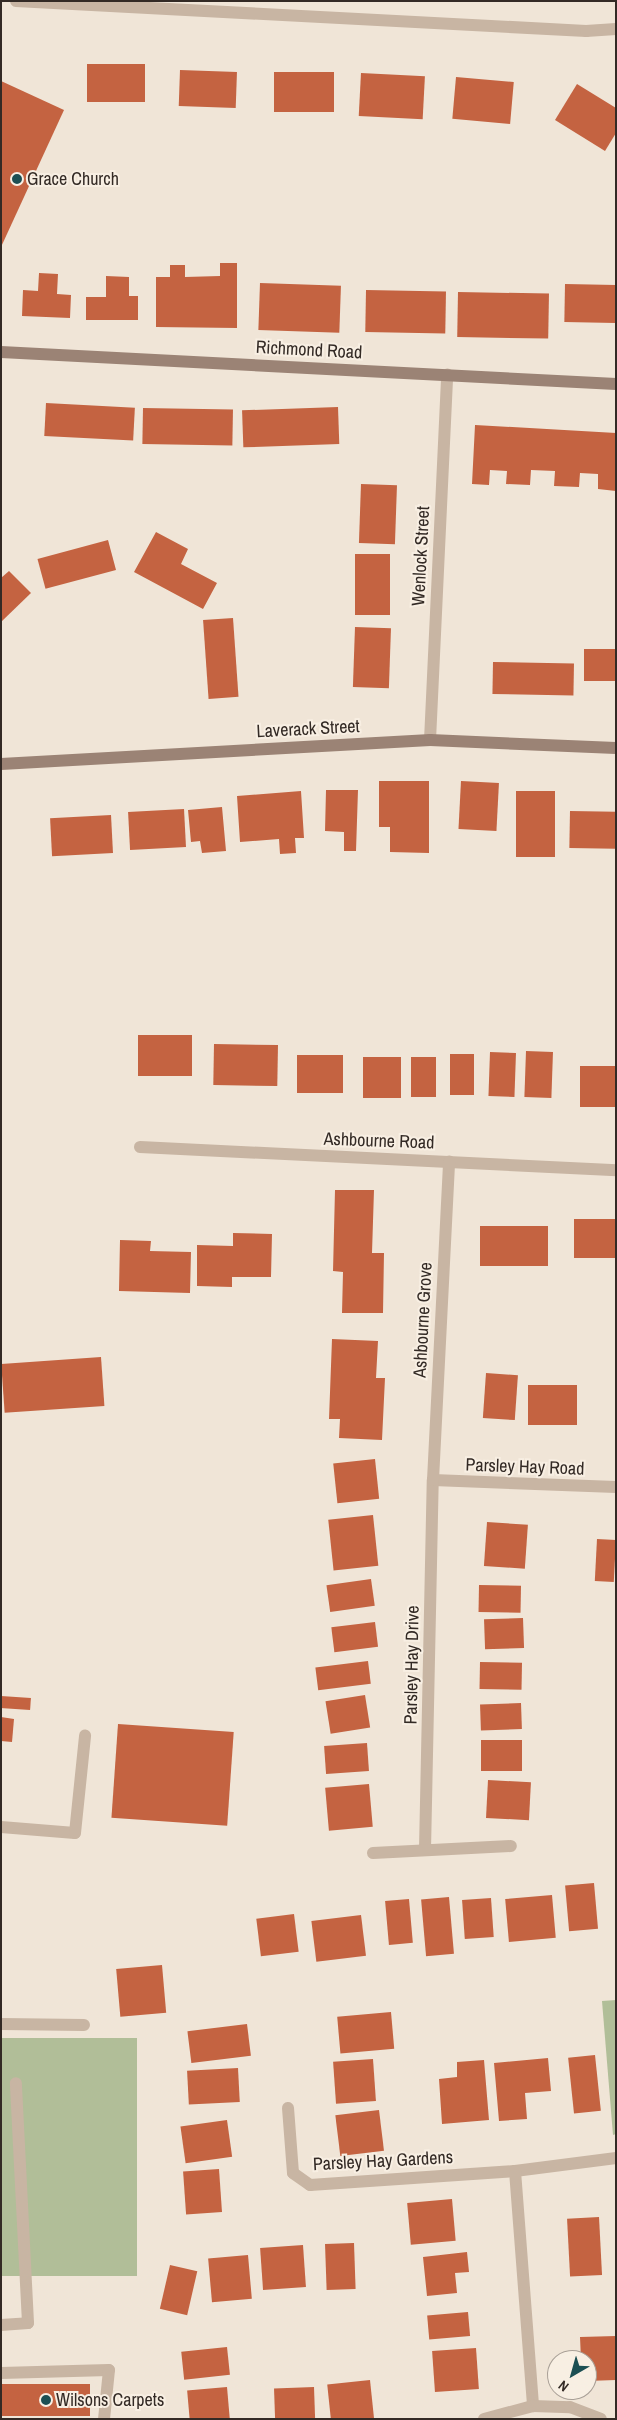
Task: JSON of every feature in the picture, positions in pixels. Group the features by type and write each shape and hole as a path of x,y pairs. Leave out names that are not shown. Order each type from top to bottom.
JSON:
{"main road":[{"name":"Richmond Road","path":"1,352 616,384"},
{"name":"Laverack Street","path":"1,764 430,740 616,748"}],"street":[{"path":"16,1 586,31 616,29"},
{"name":"Wenlock Street","path":"430,740 447,374"},
{"name":"Ashbourne Road","path":"140,1146 616,1170"},
{"name":"Ashbourne Grove","path":"433,1480 449,1161"},
{"name":"Parsley Hay Road","path":"433,1480 616,1487"},
{"name":"Parsley Hay Drive","path":"426,1850 433,1480"},
{"path":"1,1827 75,1833 85,1736"},
{"path":"373,1853 511,1846"},
{"path":"1,2024 84,2025"},
{"path":"1,2325 28,2324 16,2083"},
{"name":"Parsley Hay Gardens","path":"288,2108 293,2173 310,2185 515,2170 616,2158"},
{"path":"515,2170 533,2406"},
{"path":"1,2373 108,2370 104,2419"},
{"path":"484,2419 533,2406 570,2407 601,2419"}],"green space":[{"path":"616,2000 616,2134 613,2135 602,2001"},
{"path":"1,2038 137,2038 137,2276 1,2276"}],"building":[{"path":"87,64 145,64 145,102 87,102"},
{"path":"180,70 237,72 236,108 179,106"},
{"path":"274,72 334,72 334,112 274,112"},
{"path":"361,73 425,76 423,119 359,116"},
{"path":"456,77 514,82 510,124 452,119"},
{"name":"Grace Church","path":"1,81 64,110 1,247"},
{"path":"577,84 616,108 616,133 605,151 555,120"},
{"path":"220,263 237,263 237,328 156,327 156,277 170,277 170,265 185,265 185,277 220,276"},
{"path":"39,273 58,274 57,294 71,295 70,318 22,316 23,290 38,291"},
{"path":"106,276 129,277 129,296 138,296 138,320 86,320 86,297 106,297"},
{"path":"260,283 341,286 339,333 258,330"},
{"path":"565,284 616,285 615,323 564,322"},
{"path":"366,290 446,291 445,333 365,332"},
{"path":"458,292 549,294 548,339 457,337"},
{"path":"46,403 135,408 133,441 44,436"},
{"path":"338,407 339,444 243,447 242,410"},
{"path":"143,408 233,410 232,446 142,444"},
{"path":"475,425 616,433 616,491 598,489 598,474 580,473 579,487 554,486 555,471 531,470 530,485 506,484 507,471 490,470 489,485 472,484"},
{"path":"361,484 397,485 395,544 359,543"},
{"path":"156,532 188,549 181,564 217,583 203,609 134,572"},
{"path":"108,540 116,570 46,589 37,559"},
{"path":"355,554 390,554 390,615 355,615"},
{"path":"9,571 31,593 1,622 1,578"},
{"path":"233,618 239,697 209,699 203,620"},
{"path":"355,627 391,628 389,688 353,687"},
{"path":"584,649 616,649 616,681 584,681"},
{"path":"493,662 574,663 573,695 492,694"},
{"path":"379,781 429,781 429,853 390,852 390,827 379,827"},
{"path":"461,781 499,783 496,831 458,829"},
{"path":"326,790 358,790 356,851 344,851 344,832 325,831"},
{"path":"301,791 304,838 295,838 296,853 280,854 279,839 240,842 237,796"},
{"path":"516,791 555,791 555,857 516,857"},
{"path":"222,807 226,851 202,853 200,841 191,842 188,810"},
{"path":"184,809 186,847 130,850 128,812"},
{"path":"570,811 616,812 615,849 569,848"},
{"path":"111,815 113,853 52,856 50,818"},
{"path":"138,1035 192,1035 192,1076 138,1076"},
{"path":"214,1044 278,1045 277,1086 213,1085"},
{"path":"526,1051 553,1052 551,1098 524,1097"},
{"path":"490,1052 516,1053 514,1097 488,1096"},
{"path":"450,1054 474,1054 474,1095 450,1095"},
{"path":"297,1055 343,1055 343,1093 297,1093"},
{"path":"363,1057 401,1057 401,1098 363,1098"},
{"path":"411,1057 436,1057 436,1097 411,1097"},
{"path":"580,1066 616,1066 616,1107 580,1107"},
{"path":"335,1190 374,1190 372,1253 384,1253 383,1313 342,1313 343,1272 333,1271"},
{"path":"574,1219 615,1219 615,1258 574,1258"},
{"path":"480,1226 548,1226 548,1266 480,1266"},
{"path":"233,1233 272,1234 271,1277 232,1277 232,1287 197,1286 197,1245 233,1246"},
{"path":"120,1240 151,1241 150,1251 191,1252 190,1293 119,1291"},
{"path":"332,1339 378,1341 376,1378 385,1378 382,1440 339,1438 340,1419 329,1419"},
{"path":"101,1357 104,1406 5,1413 1,1364"},
{"path":"486,1373 518,1375 515,1420 483,1418"},
{"path":"528,1385 577,1385 577,1425 528,1425"},
{"path":"375,1459 379,1499 337,1503 333,1463"},
{"path":"373,1515 378,1566 334,1570 328,1520"},
{"path":"487,1522 528,1525 525,1569 484,1566"},
{"path":"597,1539 616,1540 614,1582 595,1581"},
{"path":"371,1579 375,1606 330,1612 326,1585"},
{"path":"479,1585 521,1586 521,1613 479,1612"},
{"path":"523,1618 524,1648 485,1649 484,1619"},
{"path":"375,1622 378,1647 334,1652 331,1627"},
{"path":"368,1661 371,1684 318,1690 315,1667"},
{"path":"480,1662 522,1663 522,1690 480,1689"},
{"path":"365,1695 370,1728 331,1734 325,1701"},
{"path":"1,1696 31,1698 30,1710 1,1708"},
{"path":"521,1703 522,1729 481,1730 480,1704"},
{"path":"1,1717 14,1719 12,1742 1,1741"},
{"path":"118,1724 234,1732 227,1826 111,1818"},
{"path":"481,1740 522,1740 522,1771 481,1771"},
{"path":"367,1743 369,1771 326,1774 324,1746"},
{"path":"488,1780 531,1782 529,1820 486,1818"},
{"path":"369,1784 373,1827 329,1831 325,1788"},
{"path":"594,1883 598,1929 569,1931 565,1886"},
{"path":"552,1895 556,1938 509,1942 505,1899"},
{"path":"449,1897 454,1954 426,1956 421,1899"},
{"path":"491,1898 494,1937 465,1939 462,1900"},
{"path":"409,1899 413,1943 389,1945 385,1901"},
{"path":"294,1914 299,1952 261,1956 256,1919"},
{"path":"361,1915 366,1956 316,1962 311,1921"},
{"path":"162,1965 166,2013 120,2017 116,1969"},
{"path":"391,2012 394,2049 340,2054 337,2017"},
{"path":"247,2024 251,2056 191,2063 187,2031"},
{"path":"595,2055 601,2111 574,2114 568,2058"},
{"path":"548,2058 551,2091 525,2093 527,2119 499,2121 494,2063"},
{"path":"373,2059 376,2101 336,2104 333,2062"},
{"path":"484,2060 489,2120 442,2124 439,2079 457,2077 457,2062"},
{"path":"238,2068 240,2102 189,2105 187,2071"},
{"path":"379,2110 384,2151 340,2156 335,2115"},
{"path":"227,2120 232,2157 186,2163 180,2127"},
{"path":"219,2169 222,2212 186,2214 183,2172"},
{"path":"452,2199 456,2241 411,2245 407,2203"},
{"path":"599,2217 602,2275 570,2277 567,2219"},
{"path":"354,2243 356,2289 327,2290 325,2244"},
{"path":"303,2245 306,2287 263,2290 260,2248"},
{"path":"467,2252 469,2272 455,2273 457,2293 427,2296 423,2257"},
{"path":"248,2255 252,2299 212,2302 208,2258"},
{"path":"170,2265 197,2271 187,2315 160,2309"},
{"path":"468,2312 470,2336 429,2339 427,2316"},
{"path":"616,2336 616,2380 597,2381 597,2350 581,2350 580,2337"},
{"path":"227,2347 230,2375 184,2380 181,2352"},
{"path":"476,2348 479,2389 435,2392 432,2351"},
{"path":"370,2380 374,2419 331,2419 327,2384"},
{"name":"Wilsons Carpets","path":"1,2384 90,2384 90,2416 1,2416"},
{"path":"227,2387 230,2419 190,2419 187,2390"},
{"path":"314,2387 315,2419 275,2419 274,2388"}],"place":[{"name":"Grace Church","path":"17,179"},
{"name":"Wilsons Carpets","path":"46,2400"}]}
